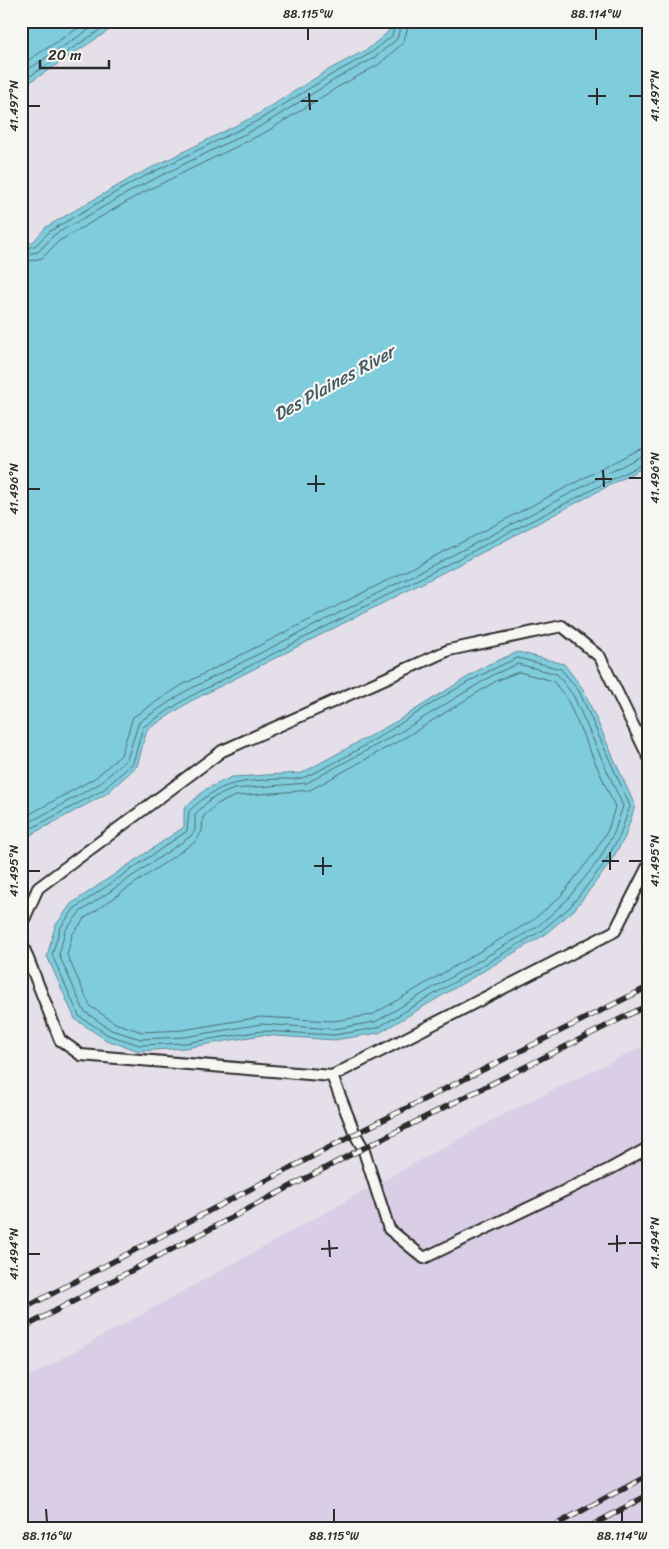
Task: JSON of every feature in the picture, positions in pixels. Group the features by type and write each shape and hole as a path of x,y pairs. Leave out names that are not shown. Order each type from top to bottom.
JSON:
{"lane":[{"path":"21,926 38,888 222,751 449,650 562,626 600,657 648,756"},
{"path":"21,941 60,1040 81,1055 332,1076 615,931 648,866"},
{"path":"332,1076 355,1134 363,1148 389,1229 424,1258 610,1169 648,1148"}],"path":[{"path":"368,26 382,21"}],"shaded area":[{"path":"648,1044 648,1528 21,1528 21,1381 500,1116"}],"water":[{"path":"21,21 123,21 21,88"},
{"name":"Des Plaines River","path":"392,21 648,21 648,465 487,550 191,701 147,730 137,766 106,794 21,840 21,244 33,242 46,227 133,177 257,115 328,70 368,49 388,32"},
{"path":"518,652 564,664 583,689 635,806 625,837 608,866 574,910 544,935 379,1033 334,1040 262,1035 185,1048 139,1051 106,1040 75,1019 47,956 55,926 71,904 184,827 184,809 206,789 232,777 302,773 397,721 487,665"}],"waterway":[{"path":"645,942 648,938"}],"railway":[{"path":"21,1310 355,1134 648,987"},
{"path":"21,1329 350,1155 648,1005"},
{"path":"550,1528 648,1475"},
{"path":"587,1528 648,1495"}]}
